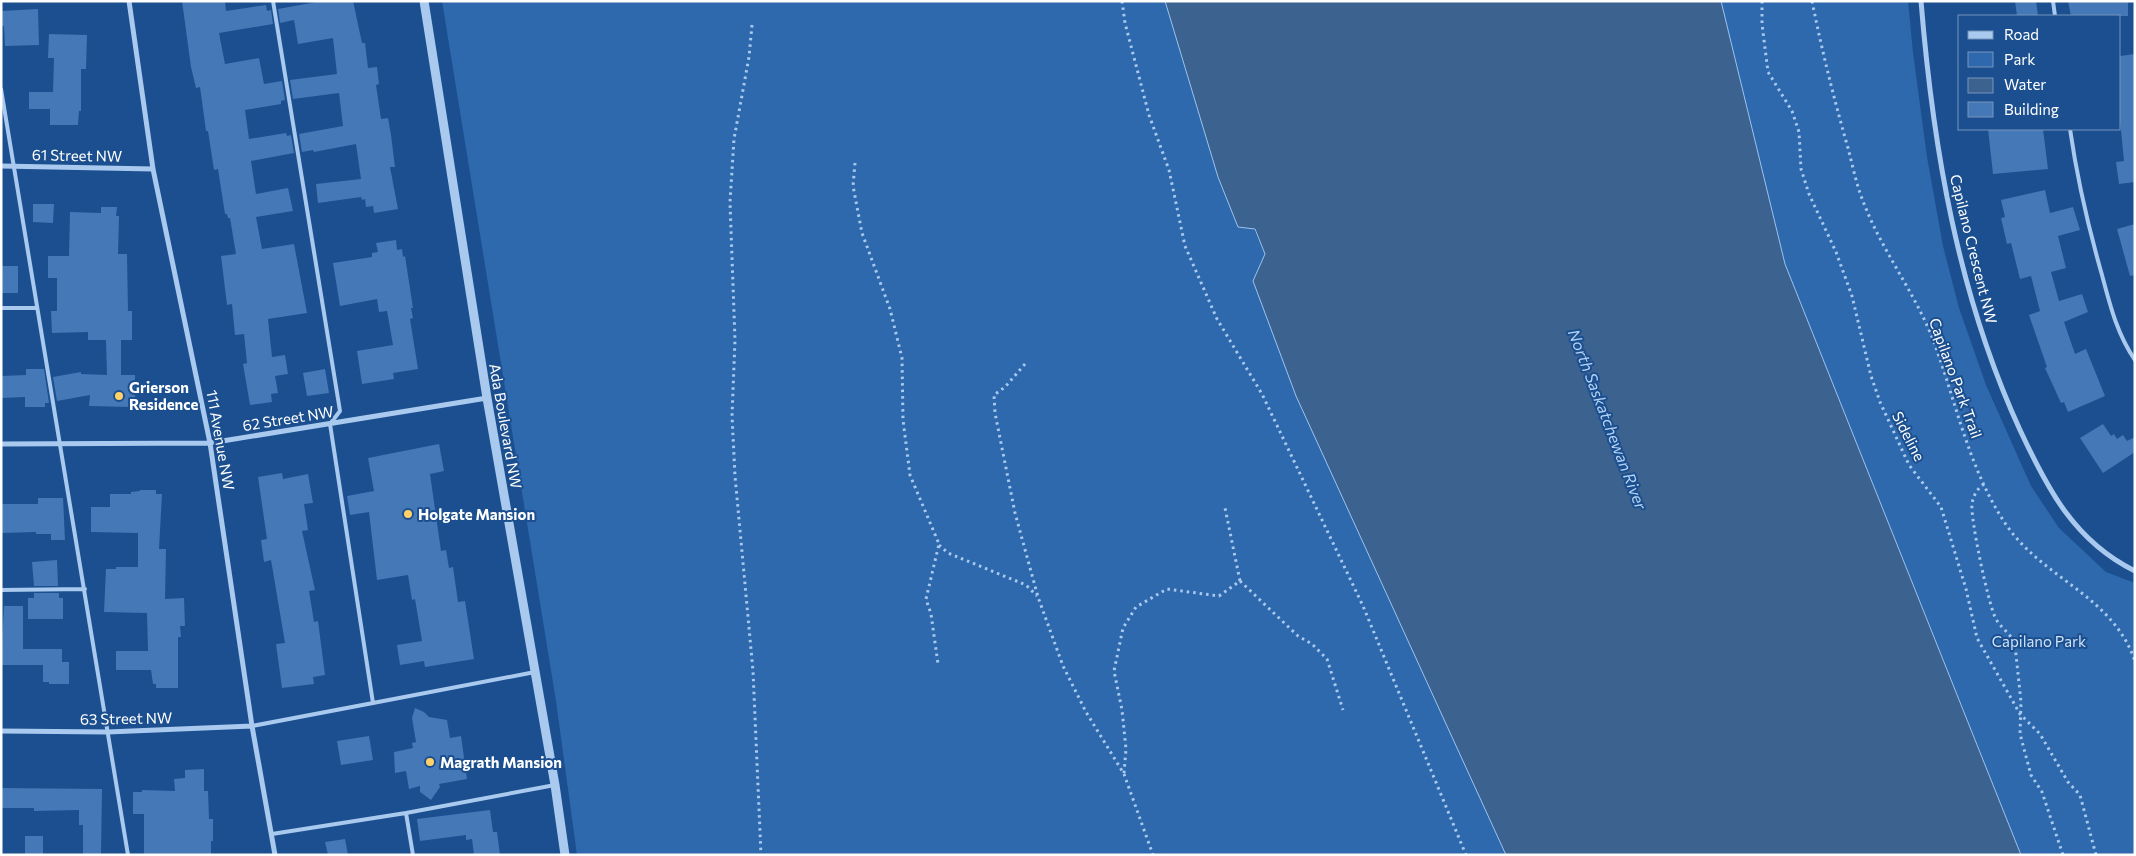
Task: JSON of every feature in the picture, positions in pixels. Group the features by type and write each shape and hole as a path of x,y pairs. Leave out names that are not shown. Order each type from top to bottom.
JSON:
{"street":[{"name":"111 Avenue NW","path":"129,1 153,169 210,443 252,726 275,855"},
{"name":"Ada Boulevard NW","path":"424,1 487,398 555,785 565,855"},
{"name":"Capilano Crescent NW","path":"1921,1 1934,117 1952,226 1971,299 1993,365 2034,459 2063,511 2092,542 2110,556 2135,570"},
{"name":"61 Street NW","path":"1,166 153,169"},
{"name":"62 Street NW","path":"1,444 210,443 487,398"},
{"name":"63 Street NW","path":"1,731 108,732 252,726"}],"lane":[{"path":"273,1 340,411 330,424 374,703"},
{"path":"2053,1 2054,15"},
{"path":"1,89 128,855"},
{"path":"2070,130 2076,169 2109,300 2120,335 2135,360"},
{"path":"1,308 37,308"},
{"path":"1,590 85,589"},
{"path":"252,726 535,672"},
{"path":"272,834 555,785"},
{"path":"406,812 414,855"}],"path":[{"path":"1122,1 1125,22 1149,115 1169,170 1184,246 1217,319 1262,394 1363,606 1466,855"},
{"name":"Sideline","path":"1762,1 1763,39 1768,72 1792,111 1799,132 1802,168 1809,194 1836,252 1852,296 1871,376 1880,402 1909,465 1941,507 1966,589 1977,638 2020,714 2040,734 2068,782 2080,795 2096,855"},
{"name":"Capilano Park Trail","path":"1811,2 1829,83 1865,206 1931,336 1964,437 1984,484 2007,525 2024,546 2103,610 2123,634 2135,661"},
{"path":"752,25 749,57 734,139 730,202 735,340 732,416 736,496 753,672 761,855"},
{"path":"854,163 853,186 862,233 890,309 902,358 903,420 910,475 939,544 948,553 1026,585 1038,597"},
{"path":"1025,364 1005,387 994,395 995,413 1016,513 1038,597 1063,666 1086,712 1124,774 1153,855"},
{"path":"1984,484 1975,494 1972,511 1992,608 2000,626 2013,638 2020,685 2020,734 2030,774 2042,792 2063,855"},
{"path":"1225,508 1240,581 1298,636 1312,644 1327,659 1343,710"},
{"path":"938,664 931,614 926,599 939,544"},
{"path":"1124,774 1126,749 1122,710 1114,671 1123,628 1136,607 1167,589 1219,596 1240,581"}],"green space":[{"path":"442,1 1165,1 1218,177 1239,227 1254,229 1265,254 1254,280 1506,855 577,855 556,701"},
{"name":"Capilano Park","path":"1721,1 1908,1 1927,157 1943,246 1959,308 1986,385 2031,486 2059,528 2106,572 2135,583 2135,855 2021,855 1785,264"}],"water":[{"name":"North Saskatchewan River","path":"1165,1 1721,1 1785,264 2021,855 1506,855 1296,396 1253,281 1265,254 1255,229 1238,227 1218,177"}],"building":[{"path":"182,1 225,1 226,11 266,5 267,11 271,10 273,24 219,33 225,64 259,58 264,84 282,81 285,100 281,101 281,104 245,110 249,139 286,133 287,136 291,135 294,153 251,161 256,194 288,188 293,211 256,217 262,249 294,244 307,313 268,319 272,357 285,355 288,374 275,376 278,393 271,394 272,402 250,405 243,364 247,363 244,334 235,335 232,304 227,305 221,256 236,254 230,218 225,214 218,169 214,170 200,87 196,88 191,67"},
{"path":"322,1 353,1 362,43 365,43 368,68 377,67 379,84 376,85 381,119 388,118 391,135 395,167 390,167 398,209 374,213 373,206 366,207 365,199 362,200 361,197 318,203 316,184 361,179 356,144 314,152 313,150 302,152 299,134 343,126 339,93 293,99 290,80 337,74 333,38 298,44 294,20 280,23 278,9"},
{"path":"2015,1 2036,1 2038,15 2017,15"},
{"path":"2068,1 2128,1 2128,16 2071,15"},
{"path":"38,9 39,45 5,46 4,26 1,26 1,11"},
{"path":"49,34 87,35 86,69 81,69 81,111 79,111 78,125 50,125 50,109 29,109 29,92 53,92 54,58 48,58"},
{"path":"2135,54 2135,182 2119,184 2116,162 2124,161 2121,130 2121,56"},
{"path":"1988,130 2043,130 2048,169 1993,174"},
{"path":"2045,190 2050,213 2073,207 2080,230 2058,236 2066,268 2051,272 2059,301 2082,294 2088,312 2064,322 2075,354 2086,349 2105,396 2068,412 2064,402 2061,403 2045,368 2047,367 2029,315 2040,311 2031,276 2020,279 2011,243 2007,244 2001,218 2005,217 2001,200"},
{"path":"33,204 54,204 53,223 33,222"},
{"path":"101,207 117,207 116,216 119,216 118,254 127,254 128,311 132,311 132,340 121,340 121,375 135,375 135,402 130,402 130,407 89,406 90,395 57,401 53,377 81,372 81,374 107,375 106,340 88,340 88,332 52,333 51,311 57,311 57,278 48,278 48,256 69,256 70,212 101,213"},
{"path":"2135,224 2135,275 2130,276 2117,229"},
{"path":"396,240 397,250 402,249 403,257 405,256 413,308 411,308 413,318 410,319 418,369 393,373 394,379 362,384 357,351 393,345 387,311 379,312 377,299 340,306 333,263 372,257 372,253 378,252 376,243"},
{"path":"2,266 18,266 18,293 2,293"},
{"path":"26,369 44,369 49,403 45,403 45,407 25,407 25,397 1,398 1,376 26,375"},
{"path":"325,369 329,393 307,396 303,373"},
{"path":"2103,424 2111,436 2114,434 2117,439 2123,435 2127,441 2135,437 2135,452 2103,473 2080,438"},
{"path":"439,444 444,471 430,474 441,551 446,550 449,568 453,567 458,602 465,601 474,659 425,667 424,661 400,665 397,645 422,641 415,599 412,600 408,575 377,580 369,512 350,515 347,496 374,491 368,458"},
{"path":"282,473 283,479 308,474 313,503 304,504 308,530 302,531 315,590 309,591 314,622 318,621 325,675 313,677 314,684 282,688 276,644 285,643 271,560 264,562 261,540 267,539 258,477"},
{"path":"156,490 156,494 162,494 159,549 166,549 165,599 184,598 185,626 180,626 181,637 178,637 178,688 156,688 156,684 153,684 151,670 116,670 116,651 148,651 147,613 104,612 106,569 138,567 138,533 91,532 91,507 110,507 110,494 131,494 131,492"},
{"path":"38,498 63,498 65,540 51,540 51,534 36,534 36,532 1,533 1,504 38,504"},
{"path":"57,560 58,586 34,586 32,562"},
{"path":"34,593 59,593 59,598 63,598 63,619 28,619 28,598 34,598"},
{"path":"4,606 23,606 23,649 62,649 62,662 69,662 69,684 49,684 49,682 43,682 43,665 1,665"},
{"name":"Magrath Mansion","path":"415,708 424,712 429,717 447,720 450,738 461,736 467,779 439,784 440,787 431,800 420,792 420,786 409,789 406,771 395,773 394,752 413,748 412,743 416,742 412,718"},
{"path":"369,736 373,760 341,765 337,741"},
{"path":"204,769 204,791 208,791 209,819 213,819 211,855 144,855 144,814 133,814 133,792 142,792 142,790 175,791 174,779 185,778 185,770"},
{"path":"1,788 102,789 101,855 83,855 83,825 79,825 79,810 34,811 34,808 1,808"},
{"path":"490,810 493,832 497,832 500,855 474,855 472,839 466,840 466,835 420,841 417,819"},
{"path":"25,836 43,836 43,855 25,854"},
{"path":"345,839 348,855 328,855 325,842"}],"place":[{"name":"Grierson Residence","path":"119,396"},
{"name":"Holgate Mansion","path":"408,514"},
{"name":"Magrath Mansion","path":"430,762"}]}
